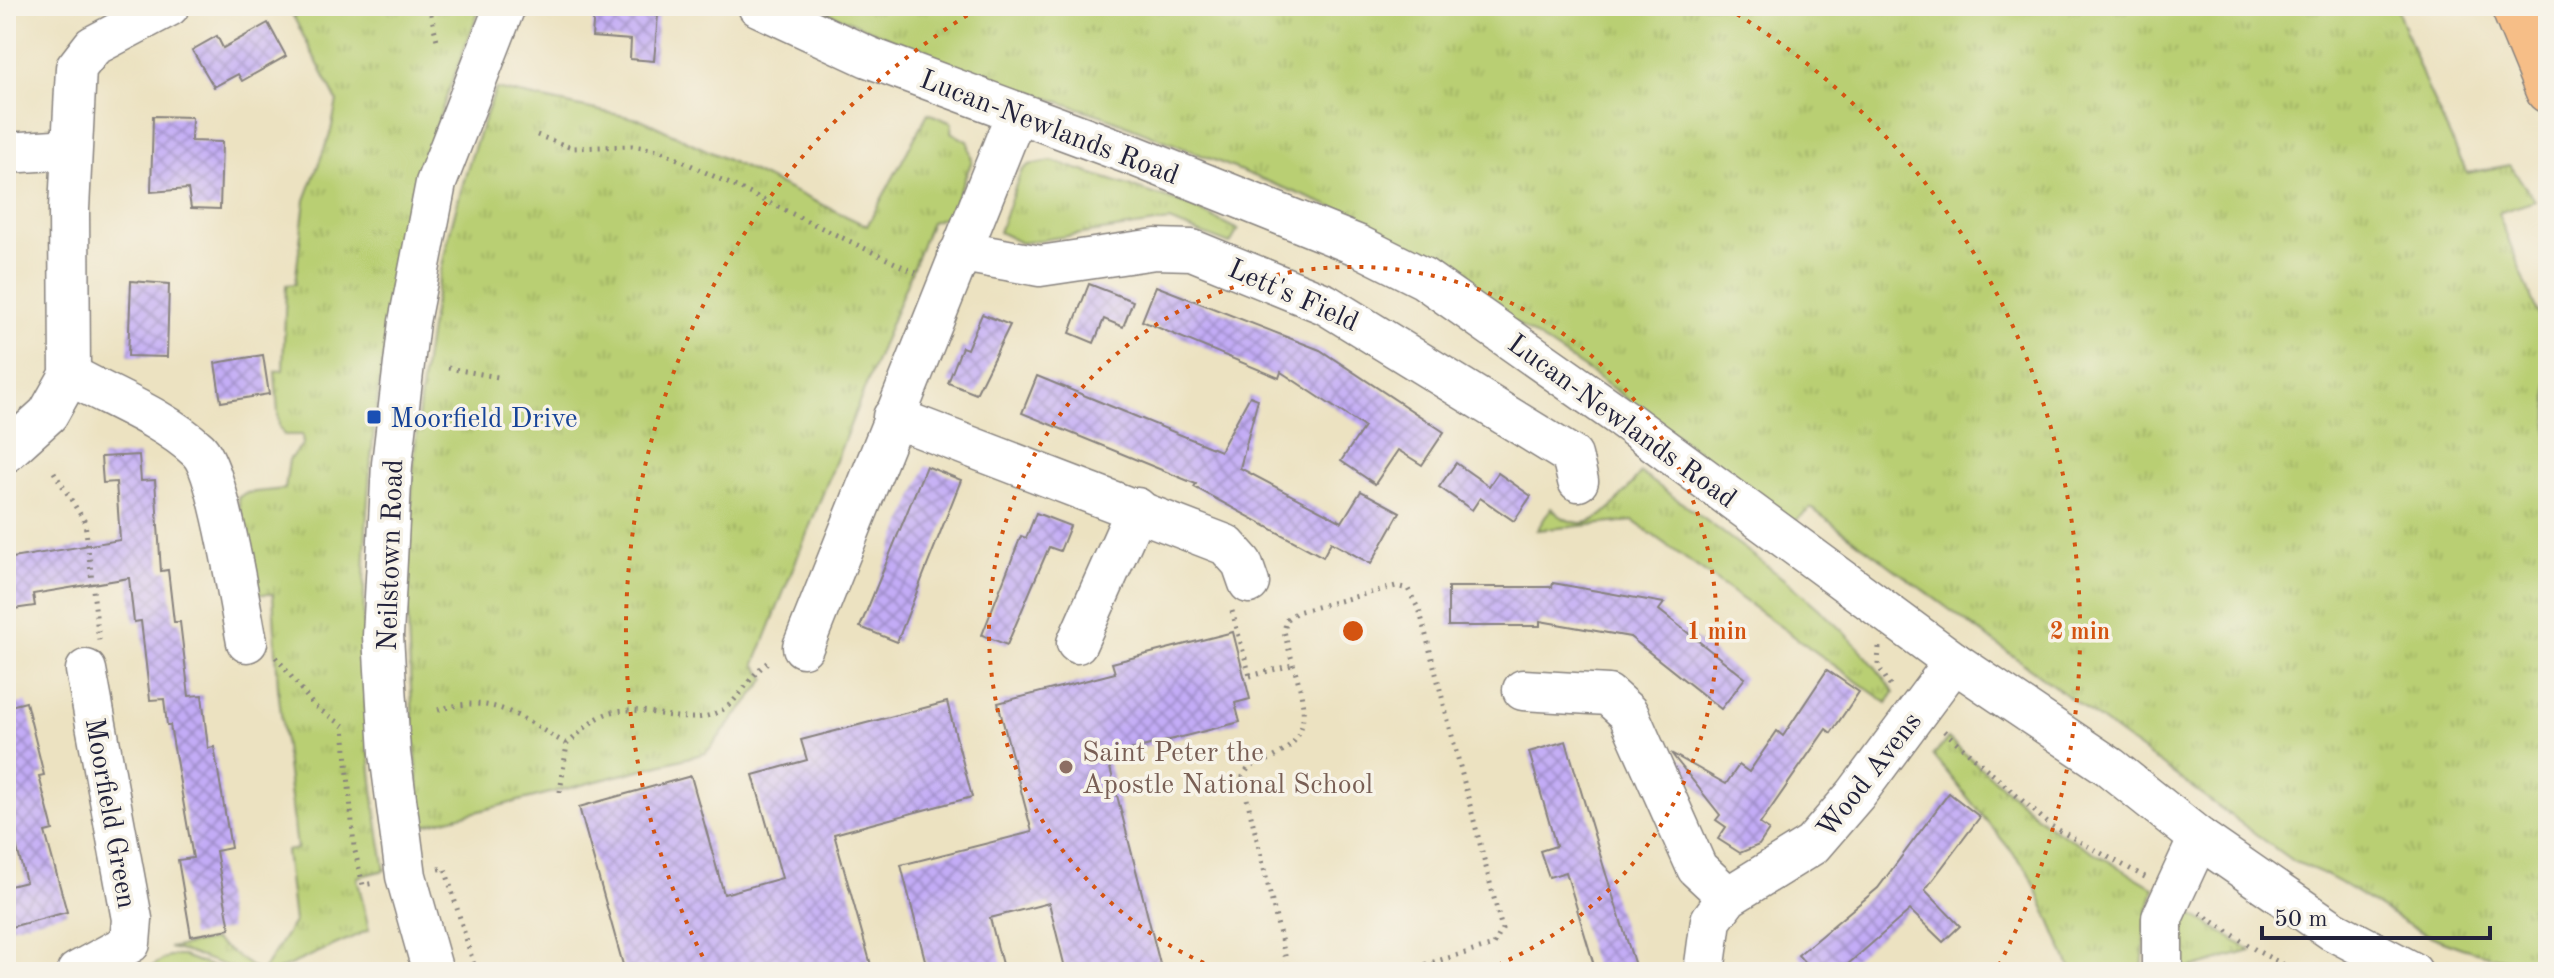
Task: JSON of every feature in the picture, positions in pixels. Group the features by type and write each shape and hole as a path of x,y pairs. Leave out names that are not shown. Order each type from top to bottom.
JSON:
{"main road":[{"path":"2513,6 2548,91"}],"street":[{"path":"6,452 48,414 70,375 71,149 76,68 93,46 169,6"},
{"name":"Neilstown Road","path":"433,972 406,876 390,753 383,636 392,464 409,322 436,183 505,6"},
{"name":"Lucan-Newlands Road","path":"758,6 868,57 1135,156 1357,245 1423,278 1587,393 1954,662 2110,767 2199,838 2332,930 2412,972"},
{"path":"785,655 893,417 1016,114"},
{"path":"6,153 71,149"},
{"name":"Lett's Field","path":"958,255 974,254 1040,266 1155,249 1192,250 1289,287 1369,329 1572,456 1578,481"},
{"path":"70,375 157,423 201,452 221,508 261,649"},
{"path":"893,417 1137,508 1226,545 1242,563 1240,595"},
{"path":"1077,643 1137,508"},
{"name":"Moorfield Green","path":"77,972 130,943 132,919 93,660"},
{"name":"Wood Avens","path":"1704,972 1711,920 1728,897 1812,845 1856,794 1954,662"},
{"path":"1523,690 1608,695 1628,713 1697,868 1728,897"},
{"path":"2162,972 2162,918 2199,838"}],"path":[{"path":"429,6 437,40"},
{"path":"537,135 572,148 632,146 659,150 921,275"},
{"path":"448,368 498,377"},
{"path":"54,472 85,522 93,660"},
{"path":"1289,972 1242,778 1249,767 1277,758 1290,748 1301,730 1305,712 1284,631 1287,619 1297,612 1396,586 1408,589 1415,598 1502,929 1494,945 1398,972"},
{"path":"1240,595 1247,677 1292,665"},
{"path":"261,649 314,706 344,726 354,847 363,885"},
{"path":"560,792 567,744 605,714 626,709 679,719 716,713 734,702 758,669 785,655"},
{"path":"1878,665 1890,681 1894,698"},
{"path":"438,710 457,704 490,703 567,744"},
{"path":"1943,730 2051,826 2172,893 2259,952 2298,972"},
{"path":"445,868 476,972"}],"green space":[{"path":"481,6 436,127 414,201 382,364 372,448 364,620 366,706 373,789 385,870 357,877 369,930 274,972 262,972 294,922 286,851 297,849 278,688 273,594 254,594 238,498 245,493 285,489 289,460 303,444 302,435 284,435 279,427 275,371 283,370 286,285 295,284 305,200 331,131 337,101 289,8"},
{"path":"812,6 2396,6 2427,87 2467,173 2510,165 2535,201 2498,213 2548,340 2548,966 2496,957 2445,942 2412,927 2325,875 2294,862 1811,508 1794,522 1600,379 1357,217 1103,116 989,79"},
{"path":"496,89 643,120 867,226 928,113 952,123 951,132 968,142 972,161 949,216 931,222 755,664 766,679 706,753 421,826 408,619 410,525 420,398 429,334 456,210"},
{"path":"1052,161 1188,205 1238,230 1230,244 1169,221 1021,243 999,232 1021,171 1029,165"},
{"path":"1641,473 1777,574 1842,630 1894,692 1887,703 1633,521 1537,530 1551,508 1565,519 1578,523 1590,522 1601,516"},
{"path":"1948,739 2046,824 2154,888 2146,922 2142,972 2072,972 2030,874 1933,755"},
{"path":"2185,909 2251,951 2177,972"},
{"path":"214,940 259,972 237,969 169,948"},
{"path":"169,956 183,956 227,972 154,972 151,967"}],"building":[{"path":"594,10 658,15 654,61 630,59 631,40 592,37"},
{"path":"268,23 286,56 242,81 238,74 214,87 192,50 217,36 223,48"},
{"path":"153,116 192,117 191,141 222,142 220,209 191,208 188,189 151,192"},
{"path":"131,281 169,284 167,357 128,356"},
{"path":"1089,284 1133,301 1123,327 1104,319 1094,343 1070,333"},
{"path":"1156,286 1320,350 1444,432 1422,465 1398,450 1375,484 1341,461 1364,427 1281,372 1279,378 1142,321"},
{"path":"982,314 1010,325 976,394 948,383 962,347 967,349"},
{"path":"263,355 269,394 221,402 215,363"},
{"path":"1037,376 1220,451 1250,396 1258,399 1240,468 1342,522 1361,491 1400,512 1371,564 1331,542 1323,557 1194,487 1196,484 1022,413"},
{"path":"139,455 141,481 155,480 161,571 168,570 174,622 180,622 189,696 202,695 208,748 214,747 231,848 216,851 230,929 191,936 178,860 193,858 170,725 167,725 164,699 150,700 141,621 134,622 129,578 33,594 35,606 6,610 6,559 120,540 116,482 103,483 101,457"},
{"path":"1456,463 1489,486 1498,473 1531,496 1514,521 1480,498 1472,510 1439,487"},
{"path":"926,466 961,480 897,642 860,627"},
{"path":"1036,513 1070,526 1060,551 1049,547 1007,645 982,635 1021,536 1026,538"},
{"path":"1553,583 1664,603 1659,610 1745,678 1721,709 1630,637 1540,621 1540,626 1448,626 1448,587 1552,587"},
{"path":"1233,632 1250,699 1235,703 1240,722 1107,756 1162,972 1066,972 1049,903 990,918 1004,972 928,972 901,865 1032,832 998,703 1115,673 1112,663"},
{"path":"1827,670 1859,692 1831,733 1826,729 1760,824 1769,830 1759,845 1740,853 1718,839 1726,827 1716,820 1720,815 1671,753 1726,784 1739,765 1749,772 1777,731 1783,736"},
{"path":"26,702 44,775 39,776 53,830 45,832 67,912 11,927 6,887 26,882 6,807 6,707"},
{"path":"947,702 972,797 834,834 873,972 784,972 782,965 759,972 625,972 579,807 691,776 724,894 782,878 753,775 807,760 801,740"},
{"path":"1566,741 1637,972 1596,972 1566,872 1549,877 1540,851 1556,846 1529,752"},
{"path":"1949,793 1980,817 1925,890 1960,926 1943,942 1910,910 1839,972 1813,972 1798,955 1878,888"}],"place":[{"name":"Moorfield Drive","path":"374,417"},
{"name":"Saint Peter the Apostle National School","path":"1066,767"}]}
